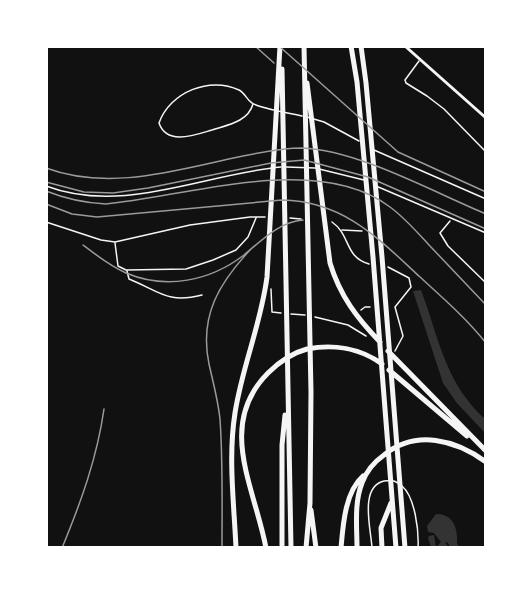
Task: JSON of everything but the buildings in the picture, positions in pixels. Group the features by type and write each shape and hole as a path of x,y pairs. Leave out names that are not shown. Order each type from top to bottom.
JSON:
{"highway":[{"path":"281,46 291,548"},
{"path":"236,548 233,432 238,397 255,337 267,277 281,46"},
{"path":"304,46 311,392 310,503 306,548"},
{"path":"351,46 357,82 373,257 396,548"},
{"path":"361,46 375,181 405,548"},
{"path":"304,56 328,250 341,292 348,306 365,327 486,451"},
{"path":"266,548 241,453 243,418 249,398 256,386 273,368 298,352 323,347 353,350 374,358 486,451"},
{"path":"282,548 282,445 287,392"},
{"path":"357,548 358,494 362,483 376,461 394,447 405,443 430,440 455,445 486,462"},
{"path":"341,548 348,504 358,480 368,472"},
{"path":"382,548 381,528 392,501"},
{"path":"310,503 316,548"}],"street":[{"path":"405,46 486,118"}],"lane":[{"path":"420,60 405,80 406,84 444,109 486,152"},
{"path":"253,104 251,110 233,125 191,137 172,136 161,130 159,123 162,114 189,90 215,84 241,91 253,104 324,122 386,156 486,199"},
{"path":"46,186 83,196 113,197 271,168 304,166 367,181 486,233"},
{"path":"372,548 369,510 371,490 381,482 393,480 406,489 411,498 418,548"}],"path":[{"path":"116,242 118,266 126,270 186,269 236,250 249,237 256,217"},
{"path":"46,222 101,240 116,242 190,225 256,217 272,218"},
{"path":"284,218 306,219"},
{"path":"452,219 440,233 448,246 486,283"},
{"path":"328,220 341,230 355,256 365,263 373,264"},
{"path":"341,230 362,231"},
{"path":"381,266 389,267 409,278 411,286 395,307 403,336 392,358"},
{"path":"126,270 129,279 171,298 186,299 202,296"},
{"path":"271,282 272,312 319,317 354,328 369,339"},
{"path":"358,312 365,307 375,307"},
{"path":"352,318 354,328"}],"shaded area":[{"path":"421,290 452,375 472,405 485,419 485,433 456,402 443,383 413,291"},
{"path":"436,514 447,517 454,523 457,544 460,547 450,547 445,542 448,547 436,547 441,542 434,533 428,532 427,526"},
{"path":"434,535 436,547 431,547 429,536"}],"railway":[{"path":"255,46 274,63"},
{"path":"279,46 398,152 486,192"},
{"path":"46,168 71,175 120,178 170,172 265,152 302,148 347,156 371,164 486,214"},
{"path":"46,182 84,192 113,193 271,163 304,160 368,177 486,229"},
{"path":"46,191 76,200 106,204 252,182 290,180 327,182 360,191 390,207 486,305"},
{"path":"46,204 72,214 97,217 282,200 323,207 358,224 374,236 454,308 486,343"},
{"path":"83,245 126,273 141,278 172,282 202,277 217,271 244,255 279,228 294,221 303,220"},
{"path":"222,548 220,419 209,364 207,331 214,301 230,275 251,249"},
{"path":"62,548 88,480 104,409"}]}
